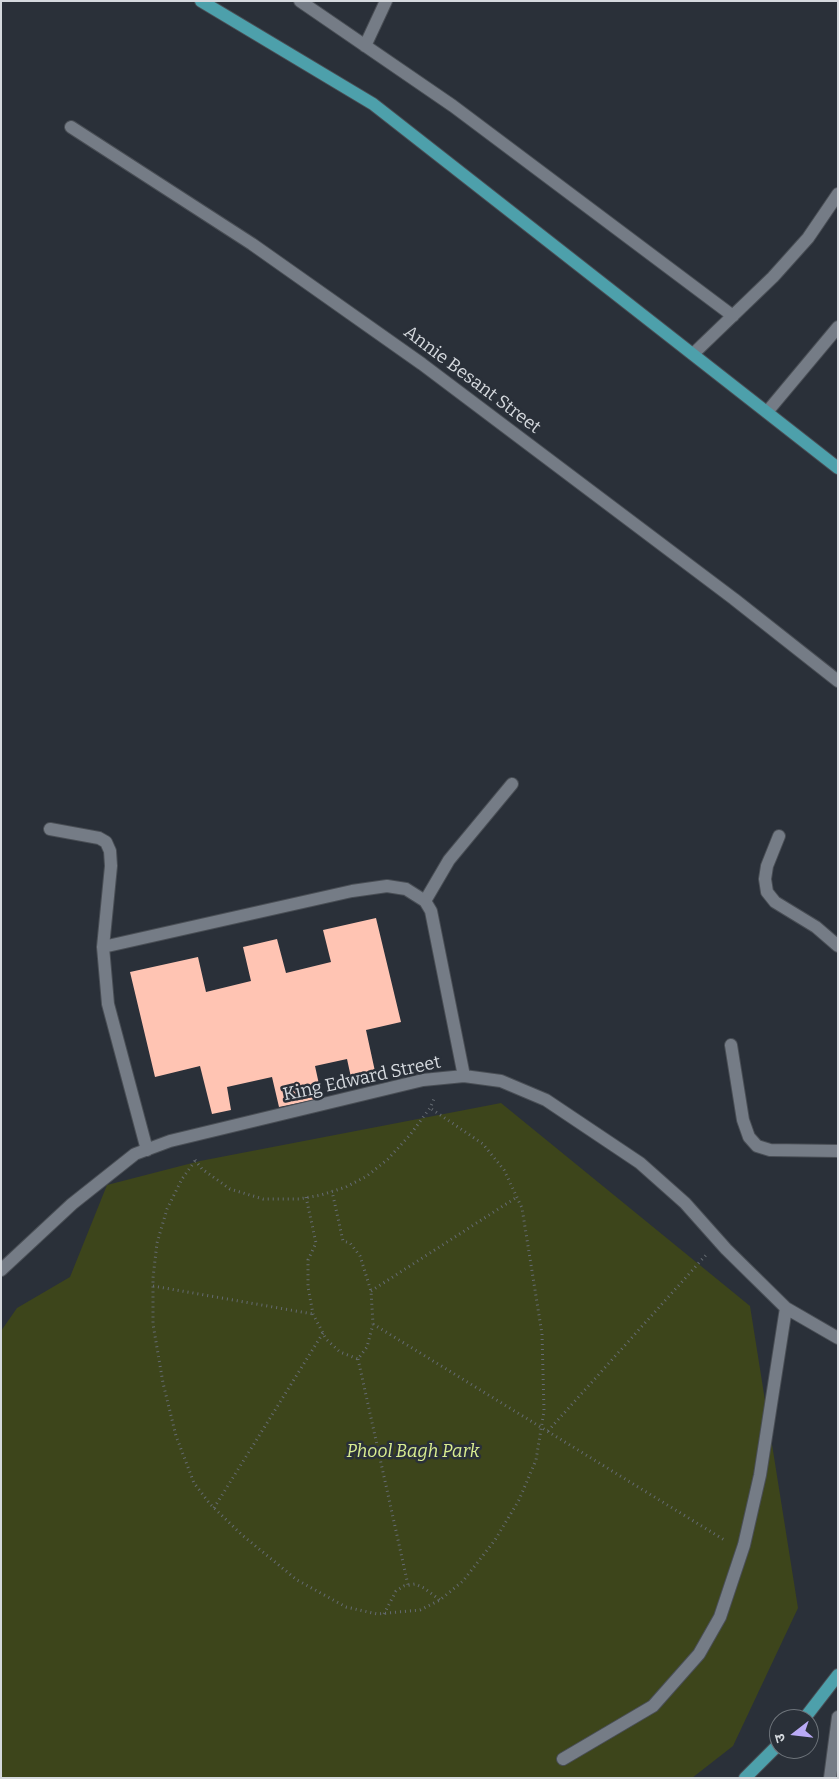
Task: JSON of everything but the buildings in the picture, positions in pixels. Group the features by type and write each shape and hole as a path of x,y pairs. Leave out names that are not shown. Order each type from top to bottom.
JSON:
{"main road":[{"path":"201,1 373,104 838,468"},
{"path":"812,1709 838,1675"},
{"path":"745,1778 769,1754"}],"street":[{"path":"300,1 453,106 733,316"},
{"path":"365,46 386,1"},
{"name":"Annie Besant Street","path":"71,127 252,244 422,364 734,599 838,681"},
{"path":"693,354 773,277 808,238 838,194"},
{"path":"767,412 838,327"},
{"path":"425,901 449,860 512,784"},
{"path":"50,829 99,838 106,842 110,851 112,866 104,947 108,1004 147,1150"},
{"path":"779,836 767,866 765,878 767,892 775,902 816,927 838,946"},
{"path":"104,947 369,889 387,886 406,889 425,901 434,924 464,1076"},
{"path":"730,1045 743,1120 749,1137 757,1146 770,1150 838,1151"},
{"name":"King Edward Street","path":"1,1270 107,1175 135,1154 176,1139 423,1080 464,1076 501,1081 546,1100 640,1163 685,1203 786,1308 838,1338"},
{"path":"563,1759 653,1706 674,1685 699,1654 720,1617 742,1551 760,1475 786,1308"},
{"path":"830,1778 838,1717"}],"path":[{"path":"176,1139 202,1169 230,1189 263,1199 306,1197 332,1191 367,1176 388,1159 430,1108 443,1078"},
{"path":"195,1161 182,1179 167,1209 157,1243 153,1286 155,1332 163,1383 176,1436 194,1483 214,1508 242,1535 297,1580 346,1608 384,1614 420,1610 440,1600 463,1580 495,1540 519,1500 536,1460 544,1411 542,1334 522,1208 504,1170 483,1144 430,1108"},
{"path":"332,1191 342,1241 350,1243 360,1256 371,1291 373,1324 367,1347 358,1359 408,1585"},
{"path":"306,1197 316,1243 308,1260 308,1287 313,1314 326,1340 340,1352 358,1359"},
{"path":"371,1291 517,1197"},
{"path":"548,1431 719,1240"},
{"path":"153,1286 313,1314"},
{"path":"373,1324 742,1551"},
{"path":"214,1508 323,1333"},
{"path":"384,1614 396,1590 408,1585 415,1584 424,1588 440,1600"}],"green space":[{"name":"Phool Bagh Park","path":"501,1103 750,1306 798,1608 733,1746 692,1778 1,1778 1,1331 17,1308 70,1277 107,1185 200,1161"}]}
